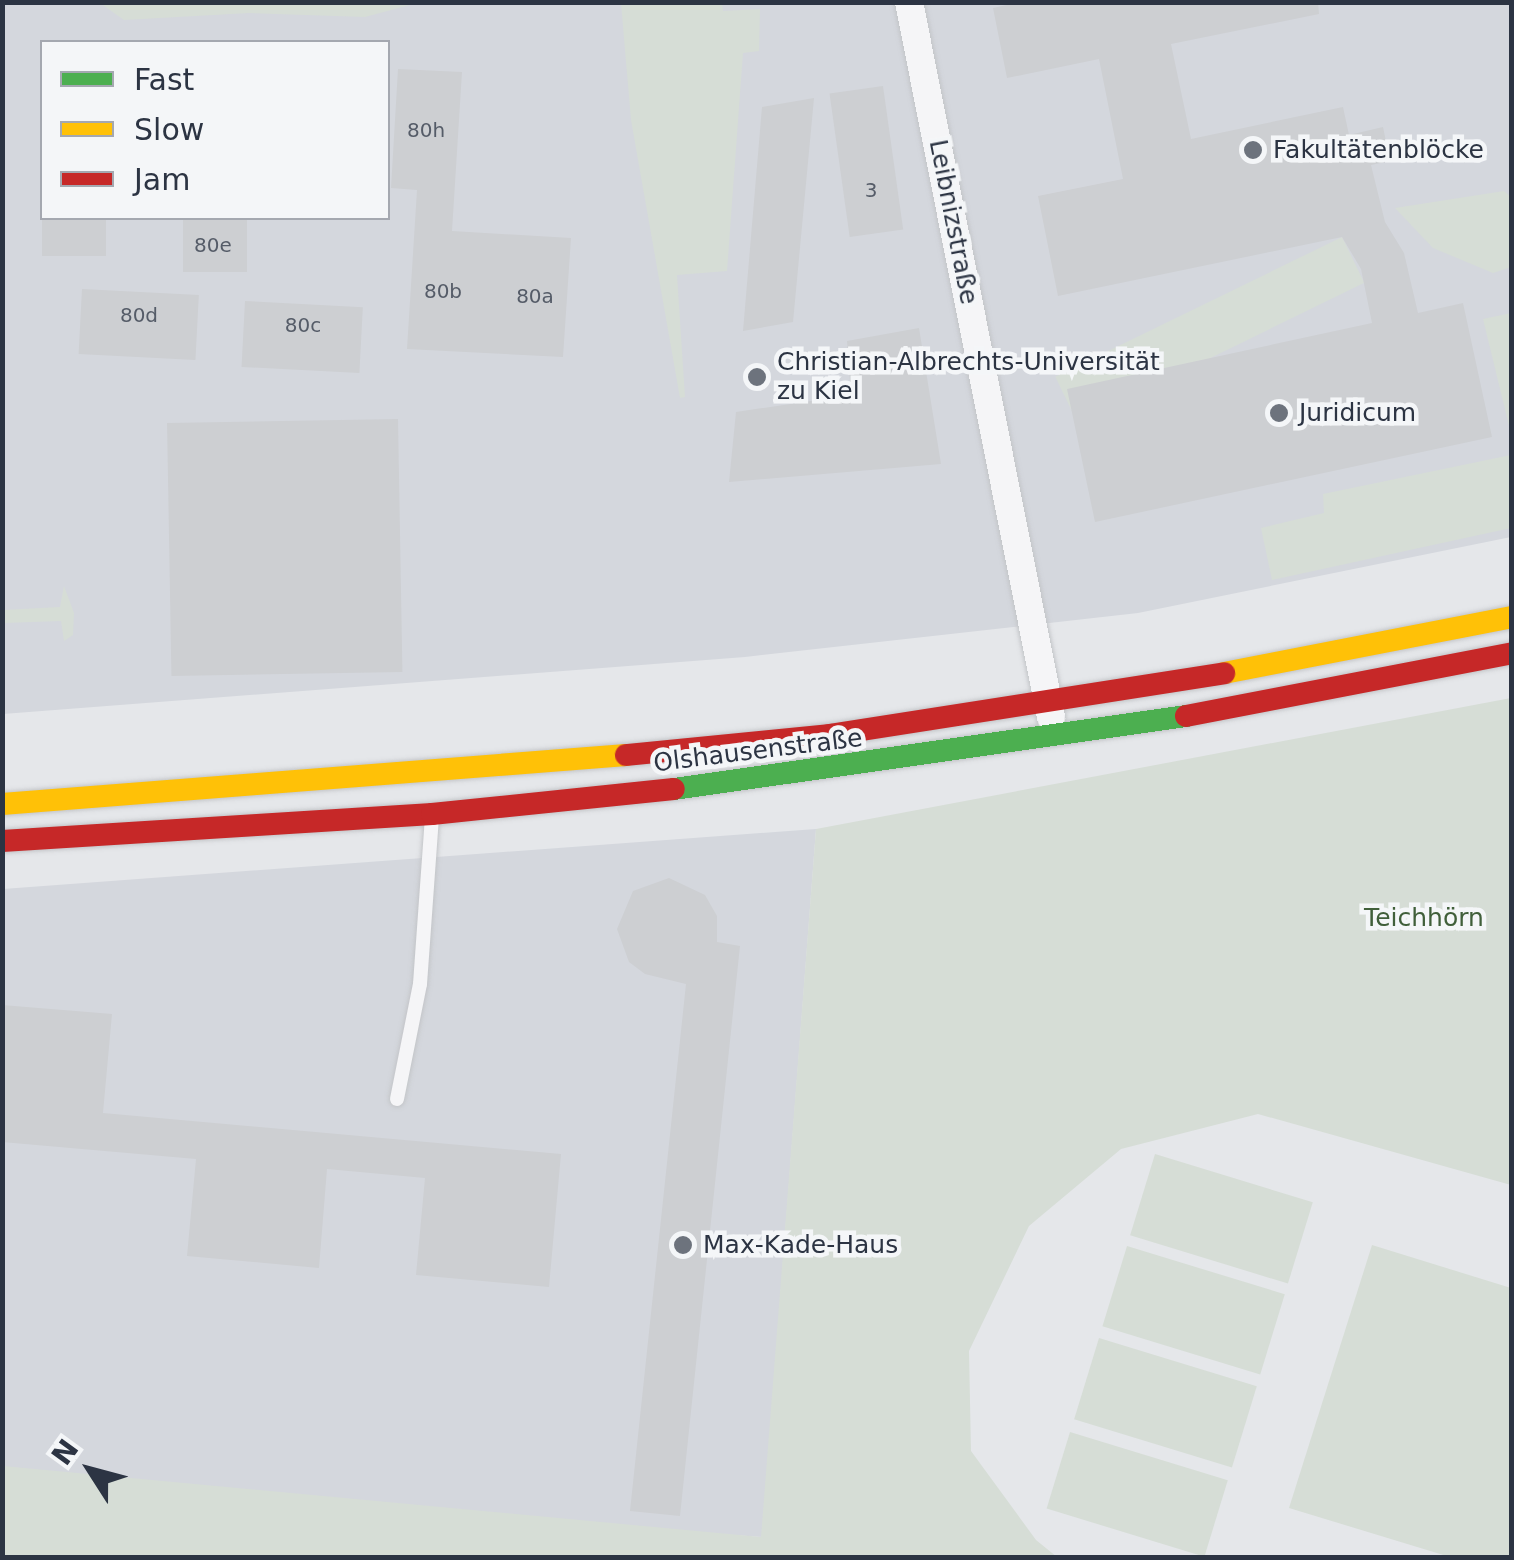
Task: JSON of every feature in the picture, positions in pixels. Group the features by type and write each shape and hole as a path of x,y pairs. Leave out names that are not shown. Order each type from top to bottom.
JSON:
{"street":[{"name":"Leibnizstraße","path":"909,2 1055,736"},
{"name":"Olshausenstraße","path":"2,804 428,775 830,735 1049,704 1512,618"},
{"name":"Olshausenstraße","path":"2,840 432,814 796,776 1262,704 1512,653"}],"lane":[{"path":"397,1099 420,984 435,848 428,775"}],"shaded area":[{"name":"Christian-Albrechts-Universität zu Kiel","path":"3,3 1511,3 1511,537 1138,613 745,657 3,714"},
{"path":"816,829 762,1537 691,1532 3,1558 3,889"}],"green space":[{"path":"722,2 723,11 760,9 759,51 743,53 727,271 677,275 685,397 680,398 631,120 621,3"},
{"path":"100,3 477,3 410,5 365,17 249,13 124,20"},
{"path":"1504,191 1511,197 1511,267 1493,273 1433,248 1395,208"},
{"path":"1342,237 1364,283 1078,423 1055,377"},
{"path":"1512,313 1511,434 1483,319"},
{"path":"1511,455 1511,528 1272,580 1261,528 1324,513 1323,494"},
{"path":"64,586 74,613 73,635 64,641 61,621 3,623 3,610 60,607"},
{"name":"Teichhörn","path":"1511,698 1511,1185 1258,1114 1121,1149 1029,1226 969,1351 971,1451 1036,1540 1057,1557 3,1557 3,1466 761,1537 816,829"},
{"path":"1155,1154 1313,1202 1288,1284 1130,1235"},
{"path":"1372,1245 1511,1288 1511,1557 1450,1557 1289,1508"},
{"path":"1127,1246 1285,1294 1260,1375 1102,1326"},
{"path":"1099,1338 1257,1386 1232,1468 1074,1419"},
{"path":"1070,1432 1228,1480 1204,1557 1047,1509"}],"building":[{"path":"1020,2 1318,2 1319,14 1171,44 1191,139 1343,107 1349,135 1383,127 1390,161 1371,165 1385,222 1404,253 1418,313 1463,303 1492,437 1095,522 1067,389 1372,323 1361,269 1342,237 1058,296 1038,196 1123,179 1099,59 1007,78 993,8"},
{"path":"398,69 462,72 452,231 571,238 563,357 407,349 417,190 391,188"},
{"path":"883,86 903,230 850,237 830,94"},
{"path":"814,98 793,322 743,331 762,107"},
{"path":"42,220 106,220 106,256 42,256"},
{"path":"183,220 247,220 247,272 183,272"},
{"path":"82,289 199,295 195,360 79,354"},
{"path":"245,301 363,307 359,373 242,367"},
{"path":"919,328 941,464 729,482 736,412 851,395 847,341"},
{"path":"398,419 402,672 171,676 167,423"},
{"name":"Max-Kade-Haus","path":"669,878 705,895 717,916 717,942 740,946 680,1516 630,1511 686,984 645,974 629,962 617,929 633,891"},
{"path":"2,1005 112,1014 103,1113 561,1154 549,1287 416,1275 425,1178 327,1169 319,1268 187,1256 196,1159 2,1142"}],"traffic: fast":[{"path":"674,789 1186,716"}],"traffic: slow":[{"path":"1224,673 1512,617"},
{"path":"2,804 626,755"}],"traffic: jam":[{"path":"1186,716 1512,653"},
{"path":"626,755 830,735 1224,673"},
{"path":"2,841 432,814 674,789"}],"place":[{"name":"Fakultätenblöcke","path":"1253,150"},
{"name":"Christian-Albrechts-Universität zu Kiel","path":"757,377"},
{"name":"Juridicum","path":"1279,413"},
{"name":"Max-Kade-Haus","path":"683,1245"}]}
